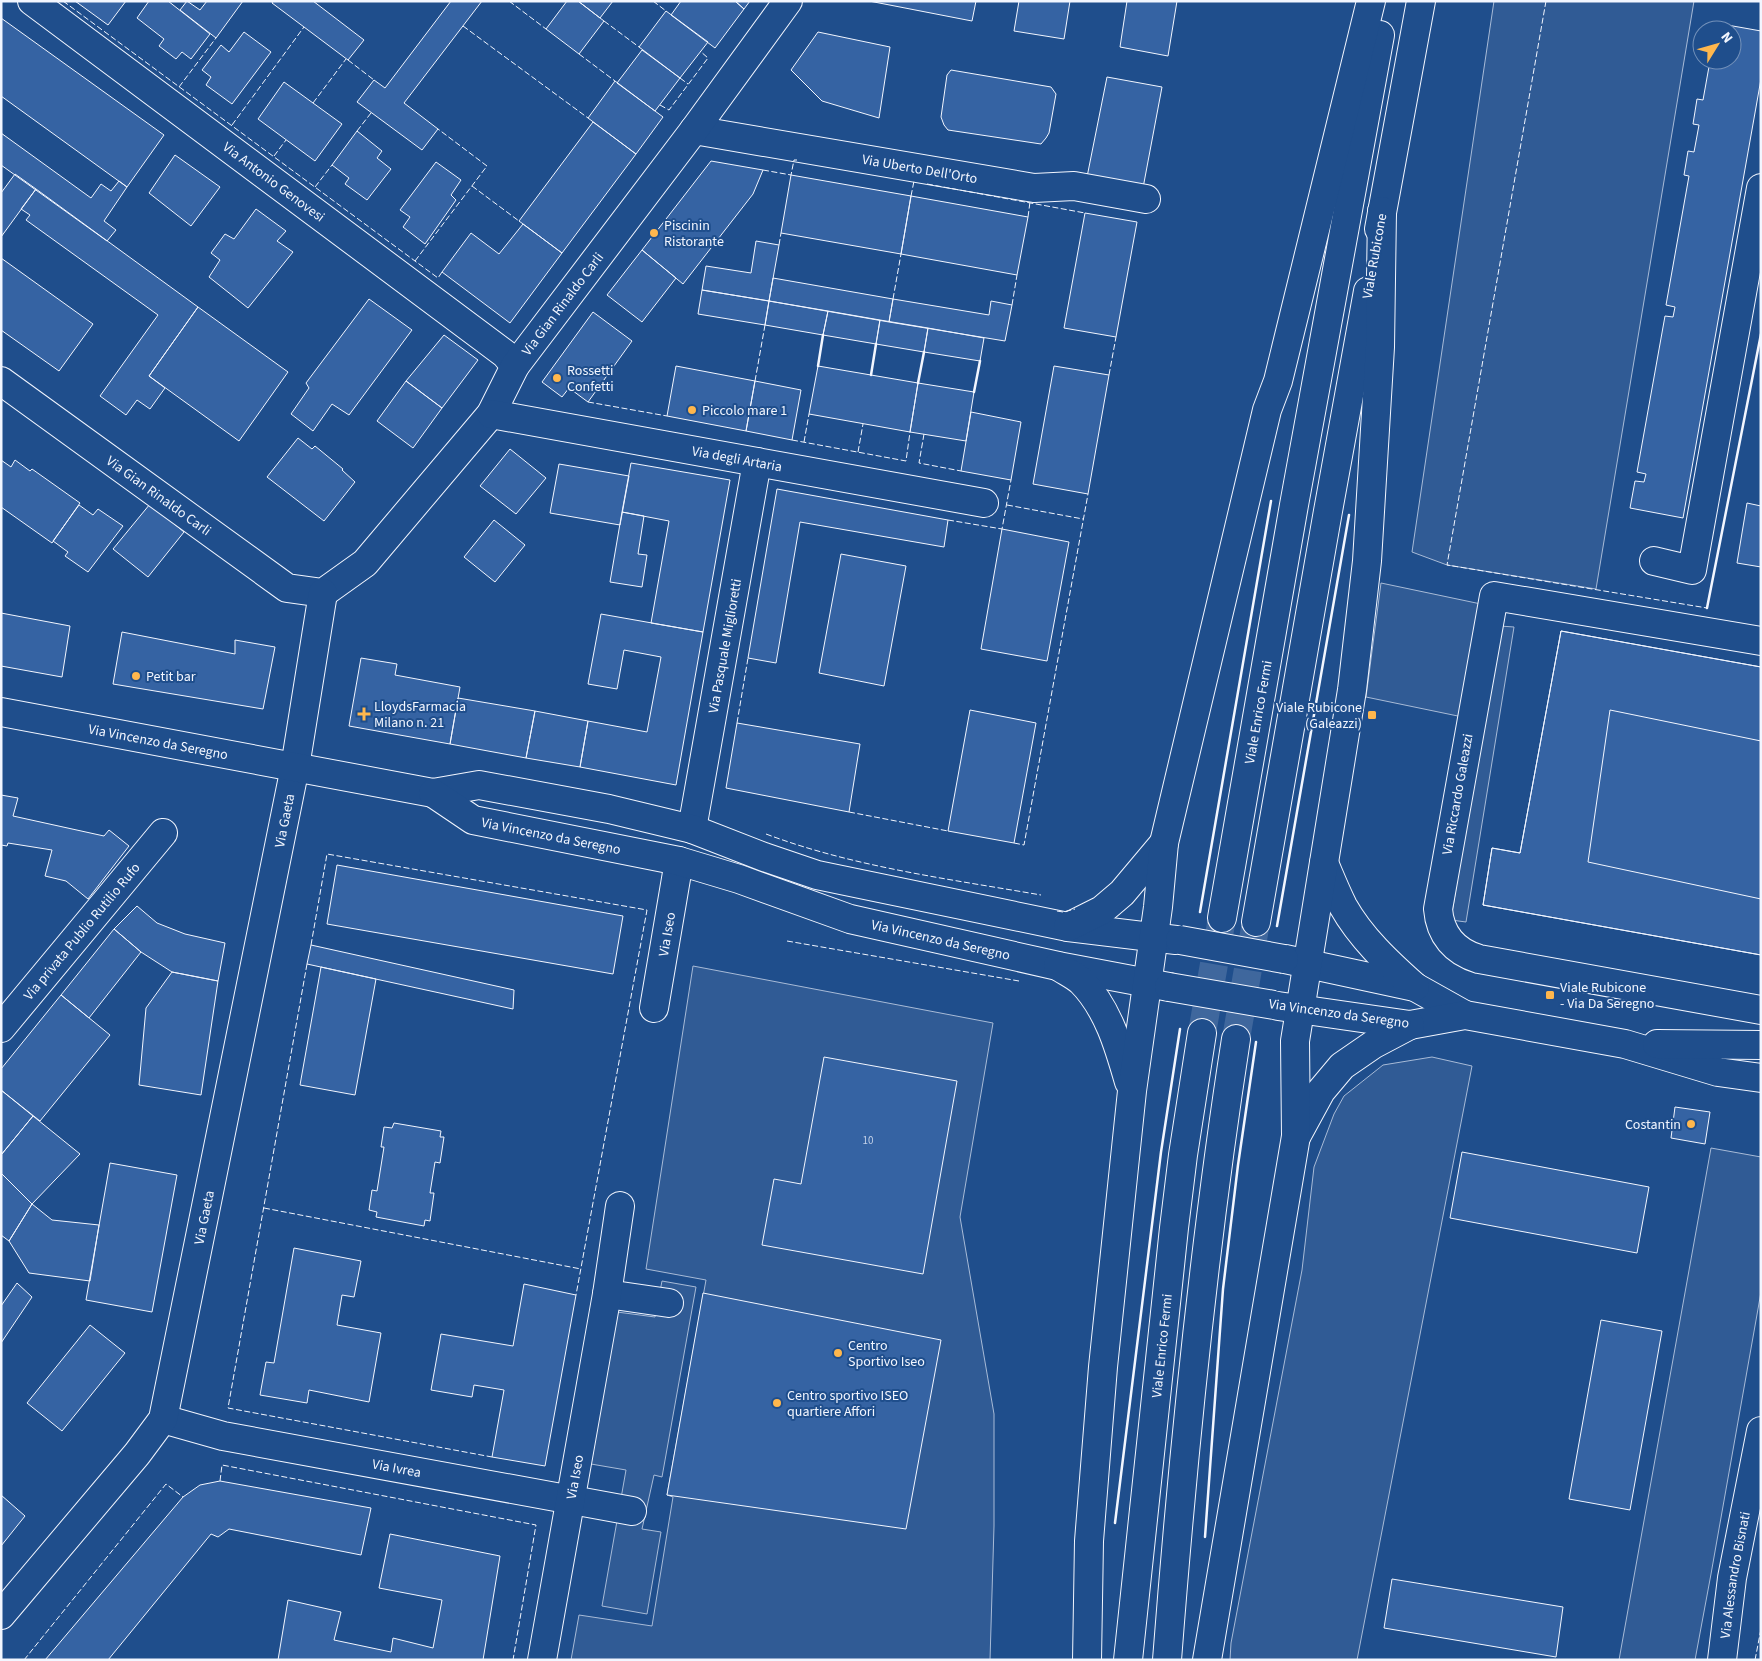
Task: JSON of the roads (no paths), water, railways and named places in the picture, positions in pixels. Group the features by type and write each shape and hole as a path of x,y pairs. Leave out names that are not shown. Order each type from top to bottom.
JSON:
{"main road":[{"name":"Via Antonio Genovesi","path":"32,1 505,354 515,366"},
{"name":"Via Gian Rinaldo Carli","path":"1,381 287,588 323,593 365,564 491,414 515,366 694,130 788,1"},
{"path":"1087,1660 1089,1542 1103,1367 1132,1091 1158,985 1154,936 1164,843 1267,410 1278,381 1371,1"},
{"name":"Viale Enrico Fermi","path":"1222,918 1294,505 1386,1"},
{"name":"Viale Rubicone","path":"1256,922 1328,511 1421,1"},
{"name":"Via Uberto Dell'Orto","path":"694,130 1034,188 1074,186 1146,199"},
{"path":"1654,561 1692,570 1761,188"},
{"path":"1207,1660 1296,1136 1295,1041 1300,1009 1296,961 1324,863 1352,690 1367,561 1380,347 1382,211"},
{"name":"Via degli Artaria","path":"491,414 984,503"},
{"name":"Via Pasquale Miglioretti","path":"692,829 757,462"},
{"path":"294,767 323,593"},
{"name":"Via Riccardo Galeazzi","path":"1761,641 1494,596 1438,909 1441,927 1450,942 1463,953 1479,960 1761,1010"},
{"name":"Via Vincenzo da Seregno","path":"1,712 433,793 479,785 610,808 692,829 817,875 1068,927 1154,936 1296,961 1415,987 1465,1015 1625,1044 1718,1072 1761,1078"},
{"name":"Via Gaeta","path":"1,1616 137,1454 163,1419 294,767"},
{"name":"Via Vincenzo da Seregno","path":"433,793 473,820 679,861 739,879 850,919 1058,966 1300,1009 1410,1025 1465,1015"},
{"name":"Via privata Publio Rutilio Rufo","path":"1,1028 162,833"},
{"path":"1068,927 1102,910 1122,893 1164,843"},
{"name":"Via Iseo","path":"654,1008 679,861"},
{"path":"1324,863 1344,907 1363,936 1381,957 1415,987"},
{"path":"1058,966 1080,980 1098,1003 1118,1042 1132,1091"},
{"path":"1296,1136 1321,1091 1342,1066 1374,1044 1410,1025"},
{"name":"Viale Enrico Fermi","path":"1128,1660 1174,1228 1202,1032"},
{"path":"1168,1660 1208,1238 1236,1039"},
{"name":"Via Vincenzo da Seregno","path":"1625,1044 1761,1045"},
{"name":"Via Iseo","path":"542,1660 607,1294 620,1206"},
{"path":"607,1294 669,1303"},
{"name":"Via Ivrea","path":"163,1419 223,1436 632,1512"},
{"name":"Via Alessandro Bisnati","path":"1722,1660 1732,1578 1761,1431"}],"tunnel":[{"path":"1202,1033 1222,918"},
{"path":"1236,1039 1256,922"}],"place":[{"name":"Piscinin Ristorante","path":"654,233"},
{"name":"Rossetti Confetti","path":"557,378"},
{"name":"Piccolo mare 1","path":"692,410"},
{"name":"Petit bar","path":"136,676"},
{"name":"LloydsFarmacia Milano n. 21","path":"364,714"},
{"name":"Viale Rubicone (Galeazzi)","path":"1372,715"},
{"name":"Viale Rubicone - Via Da Seregno","path":"1550,995"},
{"name":"Costantin","path":"1691,1124"},
{"name":"Centro Sportivo Iseo","path":"838,1353"},
{"name":"Centro sportivo ISEO quartiere Affori","path":"777,1403"}]}
